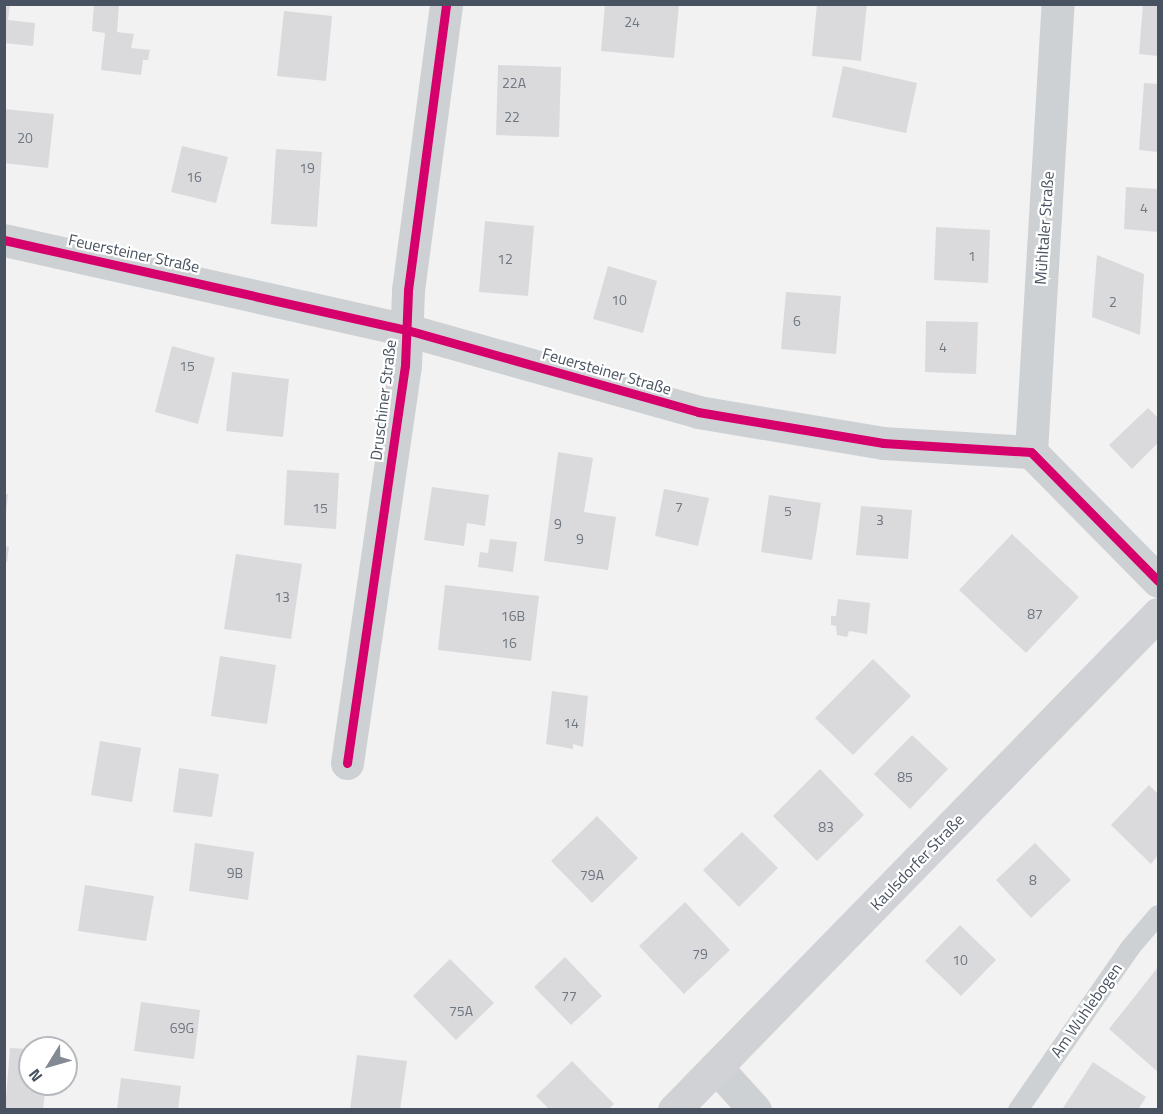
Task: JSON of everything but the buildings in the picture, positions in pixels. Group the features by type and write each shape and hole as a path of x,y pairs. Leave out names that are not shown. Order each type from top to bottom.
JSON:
{"main road":[{"name":"Kaulsdorfer Straße","path":"674,1110 1158,614"}],"street":[{"name":"Druschiner Straße","path":"347,763 405,366 408,290 446,4"},
{"name":"Mühltaler Straße","path":"1030,452 1058,4"},
{"name":"Feuersteiner Straße","path":"4,240 407,330 698,412 883,443 1030,452"},
{"path":"1030,452 1158,581"},
{"path":"716,1067 755,1110"}],"lane":[{"name":"Am Wuhlebogen","path":"1018,1110 1130,948 1158,915"}],"cycle path":[{"path":"347,763 405,366 408,290 446,4"},
{"path":"4,240 407,330 698,412 883,443 1031,452 1158,581"}]}
